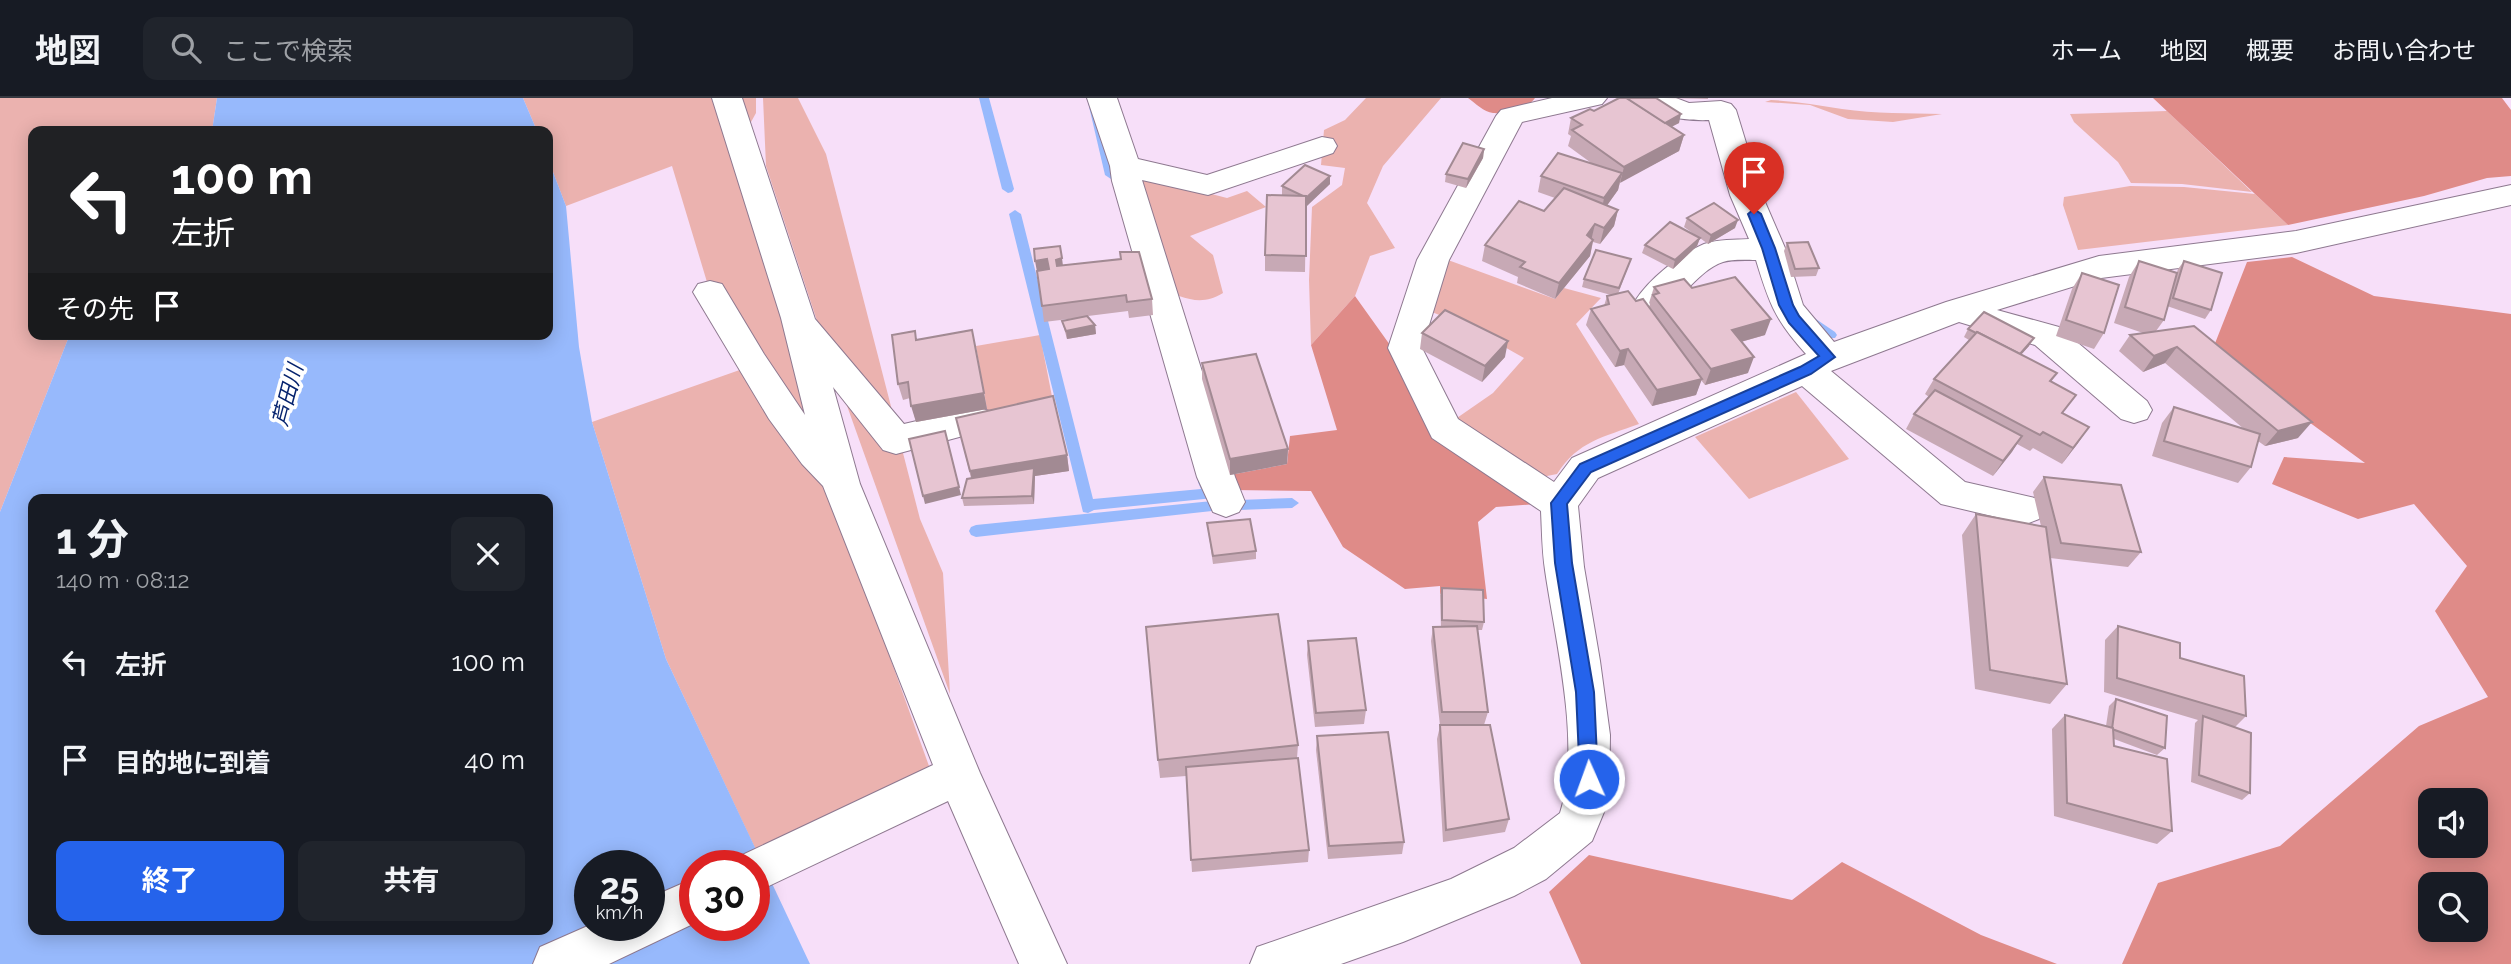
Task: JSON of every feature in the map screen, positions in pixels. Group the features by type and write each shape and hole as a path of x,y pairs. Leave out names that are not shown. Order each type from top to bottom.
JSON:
{"street":[{"path":"727,98 798,318 841,484 939,784 1043,964"},
{"path":"741,140 756,113 756,98"},
{"path":"1102,98 1125,166 1216,477 1226,502"},
{"path":"1559,503 1445,428 1405,348 1428,317 1433,260 1481,204 1511,116 1543,117 1592,98"},
{"path":"1649,98 1686,112 1720,104 1746,195 1769,248 1782,293 1817,364 1954,494 2026,509"},
{"path":"1125,166 1208,185 1322,146"},
{"path":"1275,964 1449,901 1511,874 1572,833 1580,822 1589,779 1585,692 1563,563 1559,503 1585,468 1817,364 1958,310 2099,267 2297,242 2511,195"},
{"path":"1652,301 1684,272 1715,252 1769,248"},
{"path":"1116,260 1148,250"},
{"path":"710,292 752,365 817,457 841,484"},
{"path":"1958,310 2047,336 2134,410"},
{"path":"798,318 896,440 976,420"},
{"path":"770,864 939,784"},
{"path":"557,964 607,941"}],"shaded area":[{"path":"0,98 217,98 213,126 28,126 28,340 68,340 0,512"},
{"path":"523,98 756,98 756,113 741,140 828,485 929,766 770,858 770,850 756,850 666,659 592,422 751,366 710,292 672,166 566,206 553,172 553,126 535,126"},
{"path":"763,98 798,98 826,154 920,519 943,573 950,694 821,333 766,166"},
{"path":"1366,98 1441,98 1383,166 1367,203 1395,248 1370,256 1355,296 1311,345 1309,280 1312,207 1342,185 1345,168 1321,165 1324,130 1345,120"},
{"path":"1468,98 1535,98 1522,108 1493,113"},
{"path":"2153,98 2502,98 2511,110 2511,176 2487,178 2424,196 2288,225"},
{"path":"1771,100 1867,112 1942,114 1893,122 1848,119 1810,105 1765,102"},
{"path":"2167,111 2252,192 2182,184 2131,183 2118,162 2074,122 2070,114"},
{"path":"1145,177 1227,198 1247,191 1266,207 1190,236 1213,255 1223,293 1202,300 1179,296 1133,180"},
{"path":"2130,186 2184,187 2255,194 2288,225 2078,250 2063,205 2064,197"},
{"path":"2292,257 2374,296 2511,314 2511,964 2122,964 2158,883 2280,846 2419,726 2488,697 2435,611 2467,566 2414,504 2358,519 2272,484 2284,457 2365,463 2212,351 2247,262"},
{"path":"1448,260 1555,299 1564,288 1601,298 1576,324 1639,424 1583,447 1557,474 1532,479 1454,420 1493,393 1524,358 1469,327 1427,310"},
{"path":"1355,296 1395,352 1536,504 1496,507 1478,522 1487,599 1440,594 1440,586 1405,589 1343,547 1311,491 1232,490 1230,475 1287,464 1290,436 1337,430 1311,345"},
{"path":"1040,335 1055,412 990,427 976,346"},
{"path":"1796,392 1849,459 1749,499 1695,437"},
{"path":"1589,855 1792,900 1842,862 1981,935 2057,964 1581,964 1549,892"}],"water":[{"path":"217,98 523,98 535,126 213,126"},
{"name":"芦田川","path":"553,172 566,206 579,347 592,422 666,659 756,850 679,850 679,941 770,941 770,879 810,964 0,964 0,512 68,340 553,340"}],"building":[{"path":"1619,98 1627,98 1684,135 1624,167 1572,130 1582,125 1571,118 1590,109 1594,111"},
{"path":"1656,98 1681,114 1665,123 1628,99"},
{"path":"1463,143 1484,149 1468,179 1446,174"},
{"path":"1558,153 1622,173 1604,198 1541,176"},
{"path":"1305,165 1330,176 1307,197 1282,186"},
{"path":"1564,188 1618,210 1604,228 1595,224 1587,235 1593,240 1559,283 1520,267 1525,262 1485,245 1519,201 1544,211"},
{"path":"1267,195 1306,196 1306,256 1265,255"},
{"path":"1714,203 1738,220 1711,235 1687,218"},
{"path":"1670,222 1700,238 1675,260 1645,245"},
{"path":"1808,242 1819,268 1795,269 1787,243"},
{"path":"1060,246 1062,258 1056,260 1057,266 1121,259 1120,252 1139,252 1152,299 1127,302 1126,295 1042,306 1037,271 1049,269 1047,259 1035,261 1034,249"},
{"path":"1596,250 1631,259 1619,288 1584,279"},
{"path":"2139,261 2177,273 2164,320 2125,307"},
{"path":"2184,261 2222,273 2211,310 2173,298"},
{"path":"2082,273 2119,285 2104,333 2066,320"},
{"path":"1735,277 1771,319 1732,330 1754,357 1711,369 1653,295 1659,293 1654,287 1684,279 1692,288"},
{"path":"1628,291 1636,301 1643,299 1702,379 1657,390 1628,349 1620,351 1591,309 1609,304 1607,296"},
{"path":"1445,310 1508,341 1485,366 1422,333"},
{"path":"1984,312 2034,338 2020,354 1968,329"},
{"path":"1087,316 1095,325 1066,331 1062,321"},
{"path":"2194,326 2312,422 2278,431 2177,347 2154,356 2130,335"},
{"path":"972,330 984,393 911,406 908,382 898,384 892,335 915,331 916,340"},
{"path":"1977,332 2057,373 2050,381 2076,395 2062,413 2089,427 2073,448 2043,432 2040,435 1934,379"},
{"path":"1256,354 1288,449 1230,459 1202,363"},
{"path":"1935,390 2022,436 2003,461 1914,414"},
{"path":"1053,396 1067,455 970,471 956,418"},
{"path":"2174,407 2260,434 2251,467 2164,441"},
{"path":"945,431 959,487 923,496 909,439"},
{"path":"1034,468 1032,496 962,498 967,479"},
{"path":"2044,477 2121,485 2141,552 2061,543"},
{"path":"1976,514 2046,527 2067,684 1990,670"},
{"path":"1250,519 1256,551 1213,556 1207,523"},
{"path":"1442,588 1483,590 1484,622 1442,620"},
{"path":"1278,614 1298,745 1158,760 1146,627"},
{"path":"1477,626 1488,712 1442,712 1433,627"},
{"path":"2118,626 2180,643 2180,658 2244,676 2246,716 2117,678"},
{"path":"1356,638 1366,710 1316,713 1308,641"},
{"path":"2116,699 2167,716 2165,748 2112,729"},
{"path":"2065,715 2113,728 2114,746 2167,759 2172,831 2067,803"},
{"path":"2203,716 2251,733 2250,793 2199,775"},
{"path":"1440,725 1490,725 1509,819 1446,830"},
{"path":"1388,732 1404,842 1329,846 1317,736"},
{"path":"1298,758 1309,850 1191,860 1186,767"}],"waterway":[{"path":"984,98 1008,189"},
{"path":"1092,98 1111,175"},
{"path":"1015,214 1087,505"},
{"path":"1807,317 1831,335"},
{"path":"1087,505 1209,494 1205,482"},
{"path":"976,531 1212,506 1292,503"}],"route":[{"path":"1589,779 1585,692 1563,563 1559,503 1585,468 1805,370 1828,357 1794,319 1786,305 1769,248 1754,214"}]}
